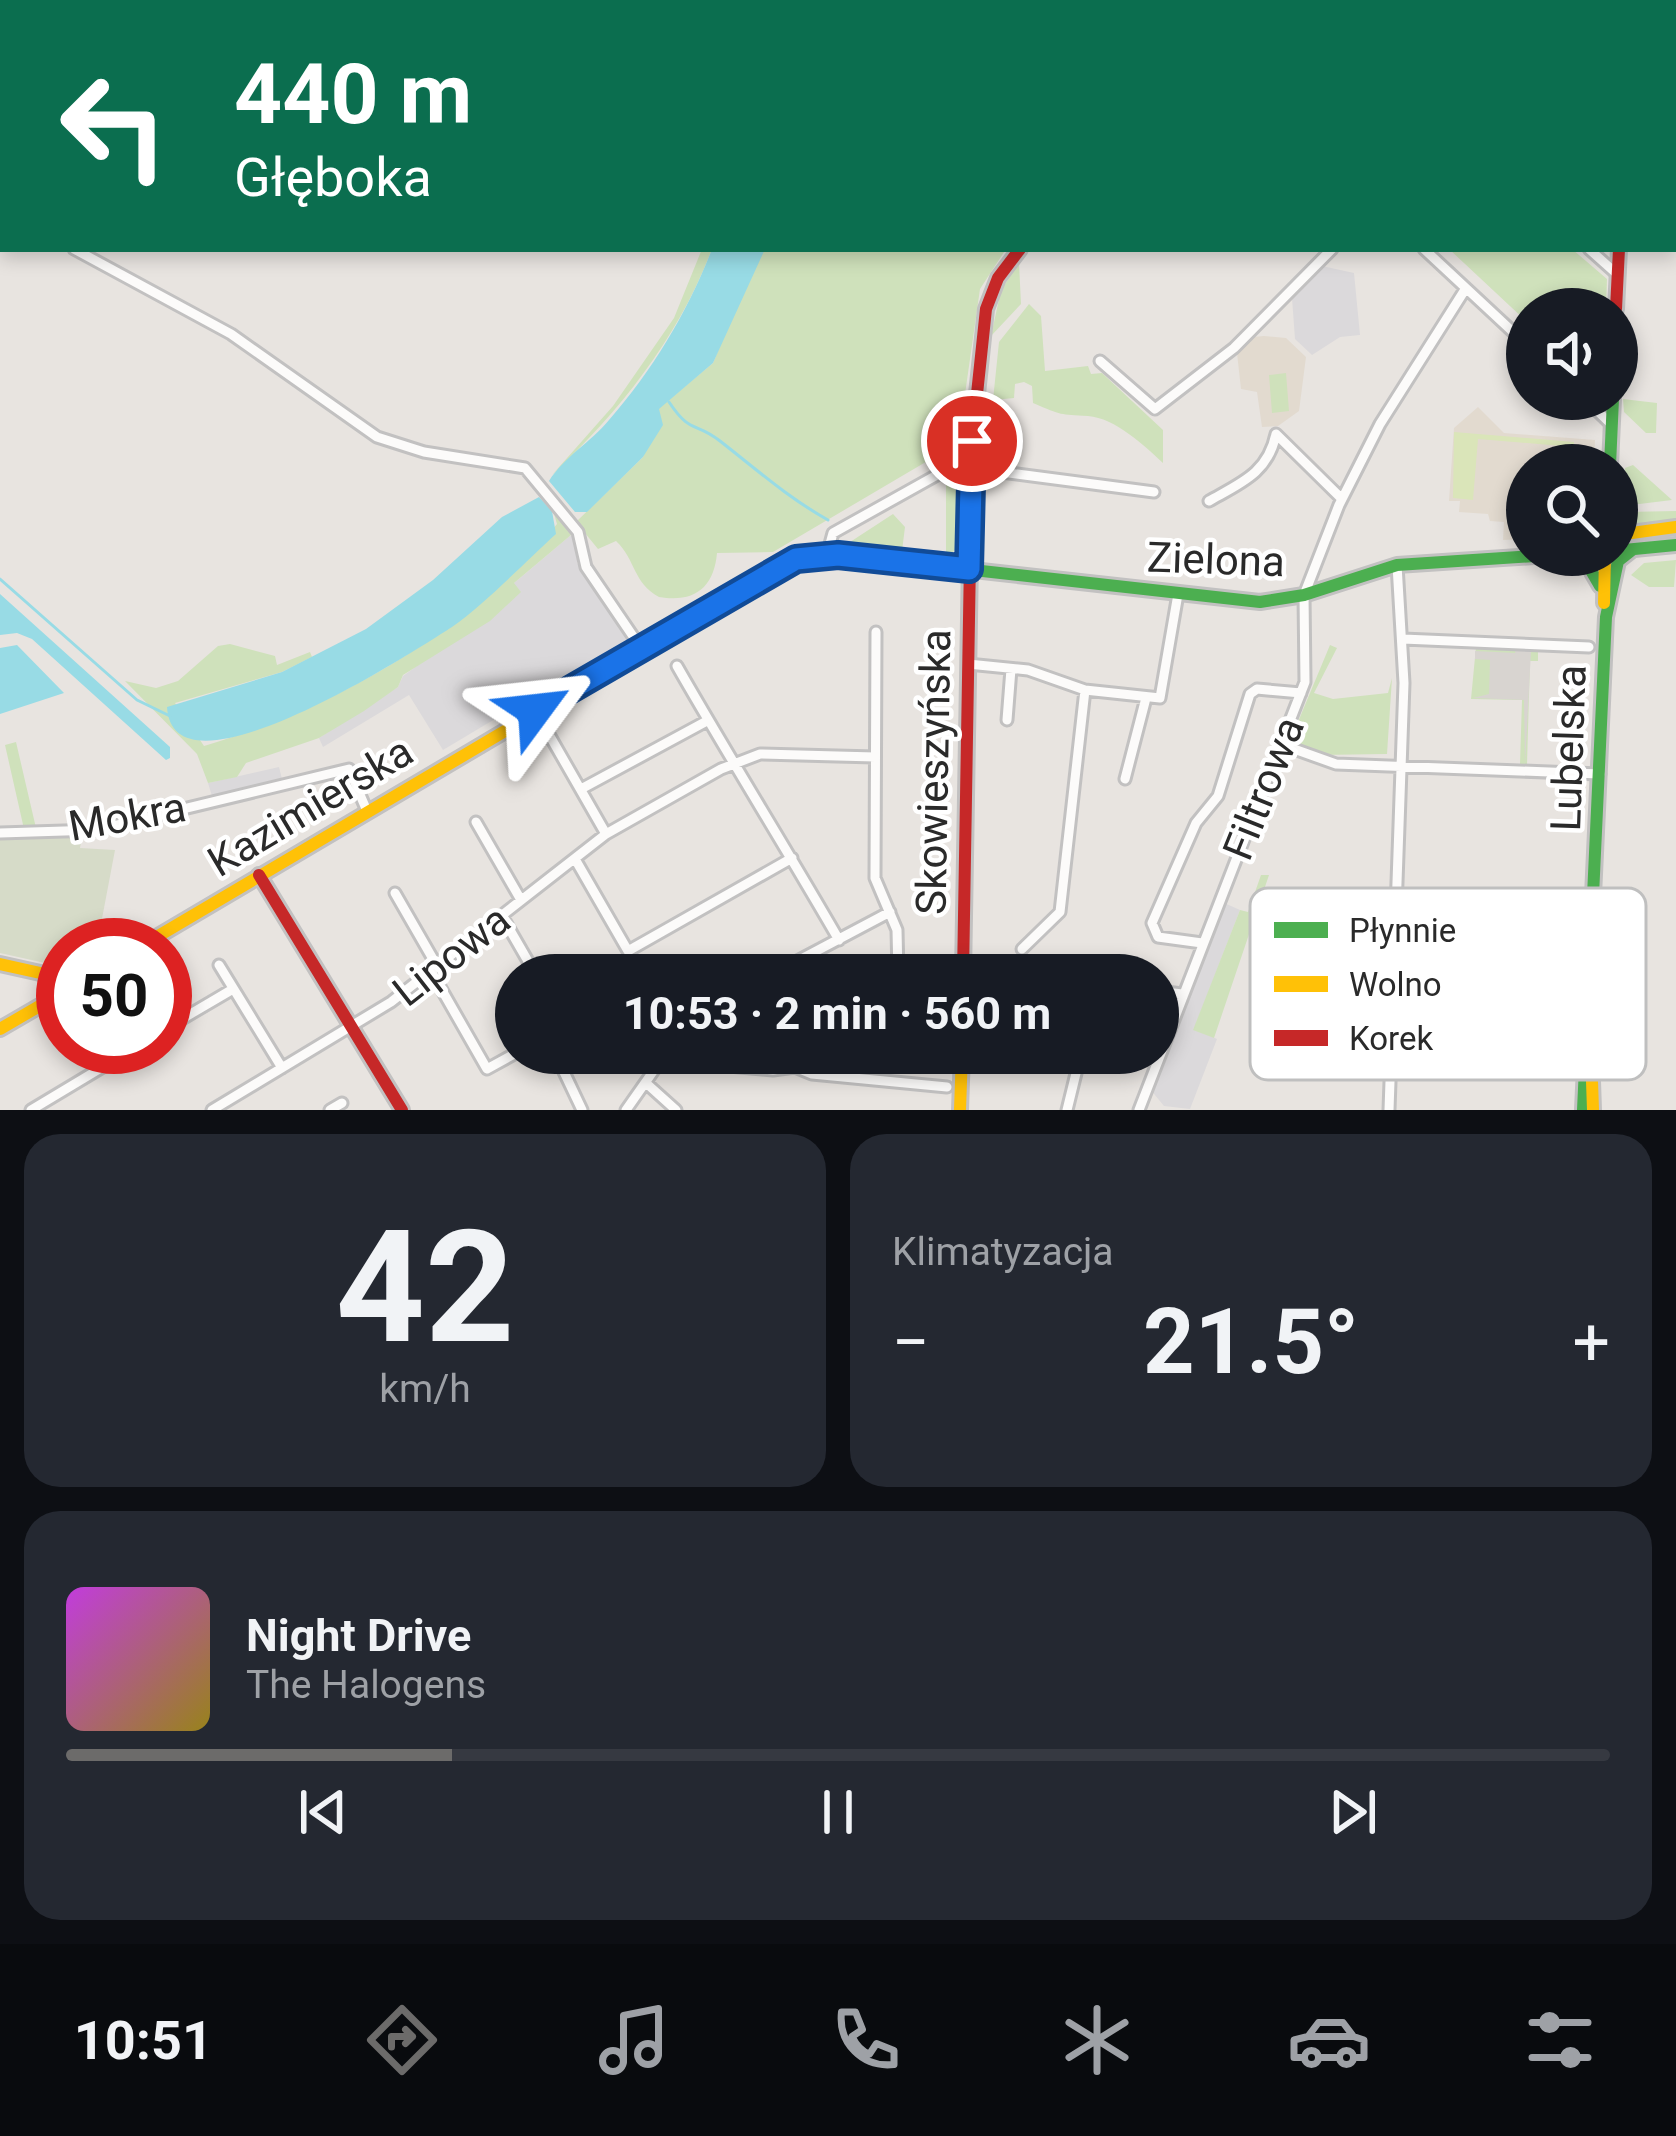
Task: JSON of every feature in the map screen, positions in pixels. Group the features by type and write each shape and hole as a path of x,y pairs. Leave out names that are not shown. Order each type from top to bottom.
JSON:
{"main road":[{"name":"Skowieszyńska","path":"963,954 971,462 986,309 998,278 1018,252"},
{"path":"1617,288 1618,252"},
{"path":"1611,420 1611,444"},
{"path":"1638,542 1676,527"},
{"path":"1638,549 1676,545"},
{"name":"Kazimierska","path":"188,918 785,563 827,554 969,569"},
{"name":"Zielona","path":"969,569 1260,602 1304,595 1397,565 1506,557"},
{"path":"1594,576 1603,595"},
{"name":"Lubelska","path":"1606,616 1603,595 1609,576"},
{"name":"Lubelska","path":"1596,888 1606,616 1612,576"},
{"path":"259,875 402,1110"},
{"path":"0,964 36,972"},
{"path":"0,1029 36,1008"},
{"path":"957,1074 954,1088 962,1110"},
{"name":"Lubelska","path":"1583,1110 1586,1080"},
{"name":"Lubelska","path":"1592,1080 1593,1110"}],"street":[{"path":"80,252 231,334 377,436 424,452 514,463 539,480 578,532 586,568 641,647"},
{"path":"1100,361 1155,410 1234,348 1329,252"},
{"path":"1427,252 1506,325"},
{"path":"1592,252 1618,275"},
{"path":"1304,595 1366,448 1466,288"},
{"path":"1607,420 1612,425"},
{"path":"1209,501 1266,464 1276,434 1342,499"},
{"path":"827,554 832,533 971,462 1154,492"},
{"path":"1319,561 1320,576 1333,584"},
{"path":"1397,565 1403,639 1397,888"},
{"path":"968,664 1011,669 1085,690 1146,698 1163,693 1178,594"},
{"name":"Filtrowa","path":"1139,1110 1301,693 1308,654 1304,595"},
{"path":"876,632 875,878 898,938 898,954"},
{"path":"1403,639 1585,647"},
{"path":"677,666 705,722 839,940"},
{"path":"1007,720 1011,669"},
{"path":"1202,943 1158,937 1152,923 1196,823 1218,796 1250,694 1257,689 1301,693"},
{"path":"1022,949 1060,912 1085,690"},
{"path":"1125,779 1146,698"},
{"path":"535,710 606,834"},
{"path":"581,789 705,722"},
{"path":"1280,744 1329,764 1600,774"},
{"path":"734,763 767,753 874,757"},
{"name":"Lipowa","path":"212,1110 351,1027 606,834 734,763"},
{"name":"Mokra","path":"0,833 96,830 349,769 367,812"},
{"path":"476,823 521,900"},
{"path":"575,859 628,951 792,858"},
{"path":"395,893 488,1069 495,1065"},
{"path":"812,954 890,912"},
{"path":"502,916 524,954"},
{"path":"219,965 282,1068"},
{"path":"192,1013 233,989"},
{"path":"31,1110 91,1074"},
{"path":"564,1074 582,1110"},
{"path":"626,1110 652,1074"},
{"path":"812,1074 954,1088"},
{"path":"1067,1110 1076,1074"},
{"path":"1389,1110 1390,1080"},
{"path":"646,1083 676,1110"},
{"path":"330,1110 342,1102"}],"shaded area":[{"path":"1322,266 1354,273 1360,335 1340,337 1312,355 1295,339 1292,298"},
{"path":"1253,337 1286,338 1306,357 1299,411 1278,426 1262,427 1257,392 1241,389 1237,353"},
{"path":"1478,407 1504,433 1595,440 1595,444 1506,444 1506,540 1503,540 1504,522 1490,521 1488,514 1459,512 1460,501 1449,501 1454,428"},
{"path":"571,535 578,545 577,563 631,638 443,750 409,695 323,747 319,738 398,687 403,676 520,591 513,584"},
{"path":"1516,648 1531,651 1525,765 1524,700 1473,698 1489,694 1490,660 1475,659 1475,651 1515,653"},
{"path":"279,767 282,779 212,796 208,783"},
{"path":"1222,902 1240,910 1194,1029 1217,1039 1190,1109 1164,1106 1150,1089 1156,1074 1179,1074 1179,1014"}],"green space":[{"path":"701,252 711,252 682,313 645,371 552,475 613,406 674,318"},
{"path":"759,252 1004,252 980,289 958,443 773,552 717,553 707,584 692,595 659,597 644,585 616,541 598,549 576,522 643,457 659,408 713,363"},
{"path":"1452,252 1576,252 1607,279 1607,288 1506,288 1506,302"},
{"path":"1019,263 1021,304 991,336 1001,290"},
{"path":"1029,304 1041,316 1045,371 1088,366 1091,374 1102,373 1163,430 1163,463 1109,422 1061,414 1033,403 1032,386 1024,382 1015,384 1014,398 993,400 999,342"},
{"path":"1286,373 1289,411 1272,413 1269,375"},
{"path":"1638,401 1657,403 1656,433 1646,433 1632,420 1638,420"},
{"path":"1454,432 1574,442 1478,439 1473,500 1453,498"},
{"path":"1638,469 1672,500 1638,504"},
{"path":"958,475 958,548 946,557 946,482"},
{"path":"553,510 571,535 514,583 521,592 490,621 403,675 398,687 364,711 319,738 246,763 237,777 208,783 197,754 125,681 156,688 178,681 218,646 230,644 275,656 277,665 310,652 312,657 282,672 175,703 204,746 253,730 350,687 441,631 522,563 557,524"},
{"path":"1676,511 1676,523 1638,528 1638,512"},
{"path":"893,514 905,527 902,551 847,544"},
{"path":"1676,560 1674,587 1649,587 1632,576 1638,576 1644,563"},
{"path":"1330,645 1337,648 1314,693 1333,699 1388,693 1392,678 1387,754 1319,755 1290,741"},
{"path":"1476,647 1538,648 1538,661 1530,661 1527,764 1520,764 1522,700 1471,699"},
{"path":"16,742 36,828 24,829 5,745"},
{"path":"83,830 80,848 115,850 102,918 36,918 36,961 0,953 0,835"},
{"path":"1261,875 1269,875 1265,888 1256,888"},
{"path":"1250,906 1250,931 1214,1038 1193,1030 1240,910 1248,912"}],"water":[{"path":"711,252 764,252 713,363 659,409 663,425 643,457 587,512 575,512 549,481 640,381 692,295"},
{"path":"539,497 552,511 556,534 452,627 346,690 250,733 209,741 179,734 167,707 282,672 366,629 433,580 502,517"},
{"path":"0,594 170,747 170,758 166,760 32,639 17,633 0,635"},
{"path":"17,645 64,693 0,714 0,648"}],"waterway":[{"path":"669,402 688,424 712,435 828,520"},
{"path":"0,579 137,700 170,716"}],"traffic: fast":[{"path":"1611,444 1612,420"},
{"path":"1638,549 1676,545"},
{"path":"708,611 796,559 838,555 1260,602 1304,595 1397,565 1506,558"},
{"path":"1594,576 1600,586"},
{"path":"1593,888 1606,617 1615,576"},
{"path":"1583,1110 1584,1080"}],"traffic: slow":[{"path":"1638,532 1676,527"},
{"path":"1604,603 1605,576"},
{"path":"189,918 708,611"},
{"path":"0,964 36,972"},
{"path":"0,1029 36,1008"},
{"path":"960,1110 961,1074"},
{"path":"1592,1081 1593,1110"}],"traffic: jam":[{"path":"963,954 972,441 986,309 998,278 1018,252"},
{"path":"1617,288 1619,252"},
{"path":"259,875 402,1110"}],"route":[{"path":"535,710 796,559 838,555 969,569 972,441"}]}
